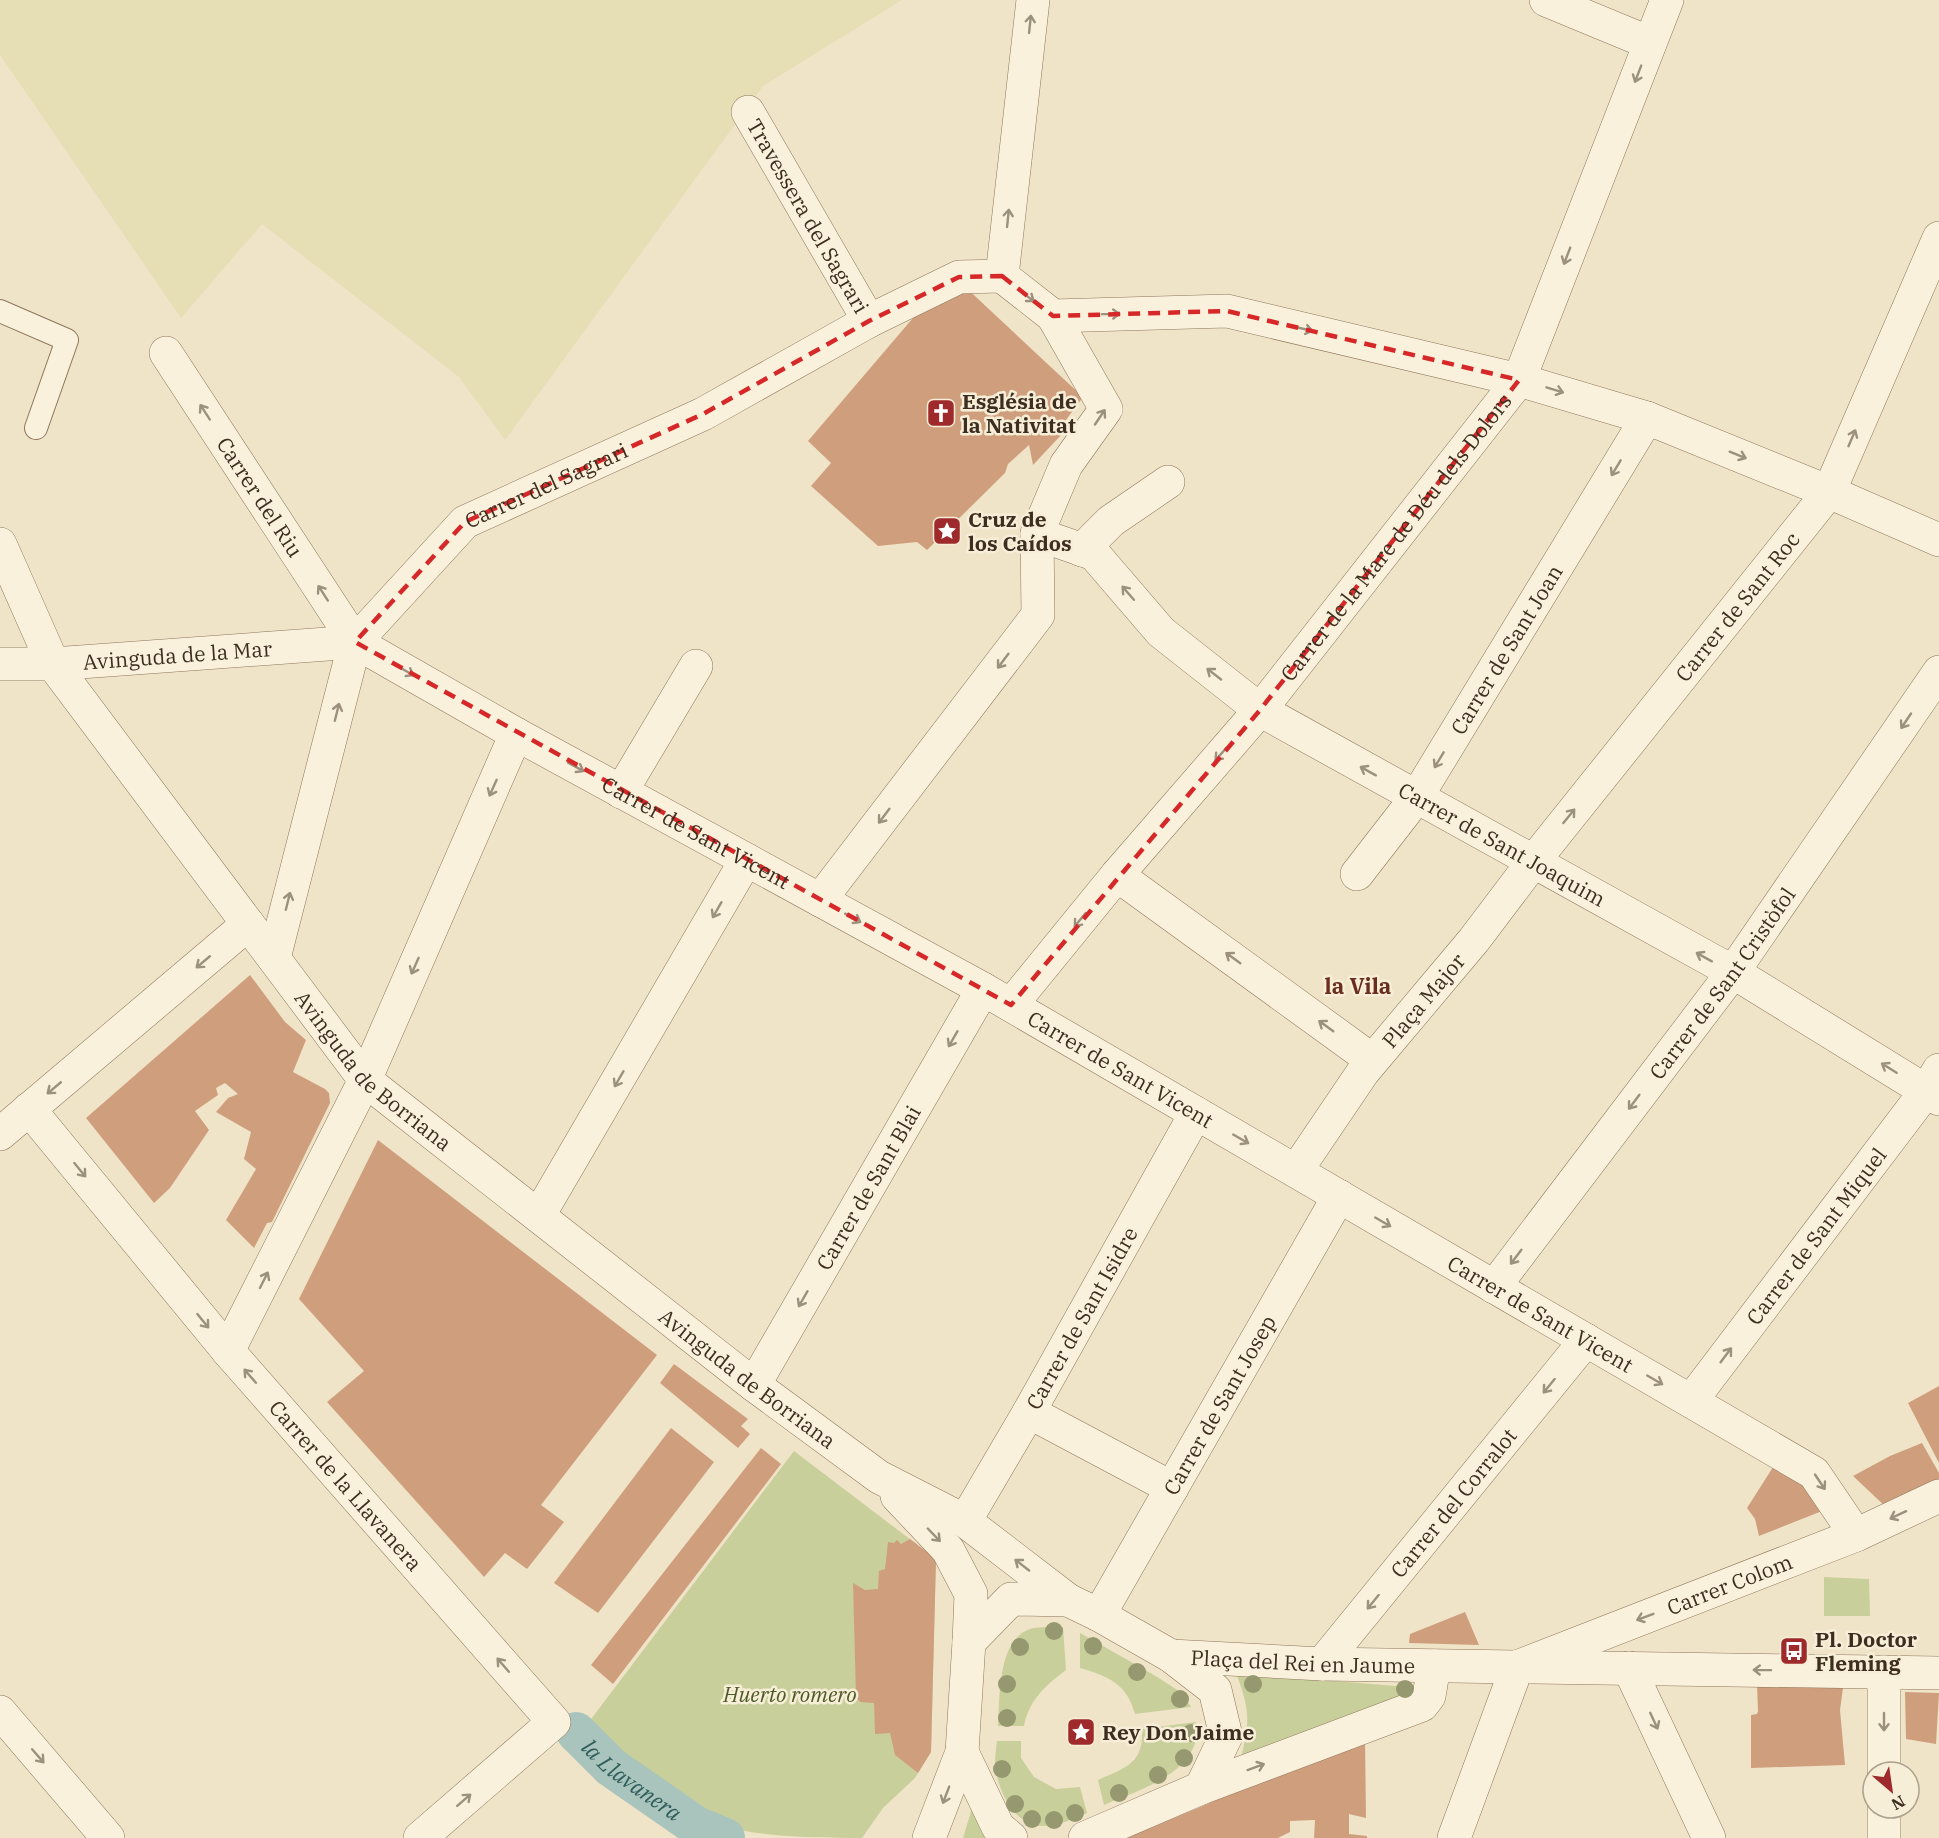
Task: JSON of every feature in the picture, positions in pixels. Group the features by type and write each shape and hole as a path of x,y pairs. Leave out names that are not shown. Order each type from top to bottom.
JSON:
{"street":[{"path":"820,900 1038,615 1036,534 1066,465 1106,409 1053,316 1002,276 1033,0"},
{"path":"1546,0 1650,44"},
{"name":"Carrer de la Mare de Déu dels Dolors","path":"1011,1005 1117,875 1260,710 1519,380 1667,0"},
{"name":"Travessera del Sagrari","path":"748,112 869,321"},
{"name":"Carrer de Sant Roc","path":"1474,940 1533,862 1829,492 1939,238"},
{"name":"Carrer del Sagrari","path":"274,958 355,642 465,522 703,414 869,321 959,277 1002,276"},
{"path":"1053,316 1227,311 1519,380 1647,418 1829,492 1939,540"},
{"name":"Carrer del Riu","path":"166,353 355,642"},
{"name":"Carrer de Sant Joan","path":"1358,874 1416,798 1647,418"},
{"path":"1036,534 1088,552 1111,521 1168,482"},
{"name":"Avinguda de Borriana","path":"0,544 53,664 365,1080 754,1385 879,1477 965,1521 1068,1600"},
{"name":"Carrer de Sant Joaquim","path":"1088,552 1161,632 1260,710 1733,972 1935,1087"},
{"name":"Avinguda de la Mar","path":"0,664 53,664 355,642"},
{"name":"Carrer de Sant Vicent","path":"355,642 516,734 1011,1005 1814,1473 1856,1534"},
{"path":"621,792 696,666"},
{"name":"Carrer de Sant Cristòfol","path":"1494,1287 1733,972 1939,672"},
{"path":"228,1351 365,1080 516,734"},
{"path":"539,1215 746,860"},
{"name":"Plaça Major","path":"1117,875 1372,1060"},
{"path":"0,1134 248,924"},
{"name":"Plaça Major","path":"1296,1171 1372,1060 1474,940"},
{"name":"Carrer de Sant Blai","path":"754,1385 982,989"},
{"name":"Carrer de Sant Miquel","path":"1691,1401 1935,1087"},
{"name":"Carrer de la Llavanera","path":"29,1109 228,1351 554,1722 420,1838"},
{"name":"Carrer de Sant Isidre","path":"965,1521 1029,1412 1196,1113"},
{"name":"Carrer de Sant Josep","path":"1099,1615 1339,1196"},
{"name":"Carrer del Corralot","path":"1322,1664 1586,1340"},
{"path":"1029,1412 1172,1488"},
{"name":"Avinguda de Borriana","path":"879,1477 948,1550 971,1594 969,1642"},
{"name":"Carrer Colom","path":"1517,1667 1856,1534 1939,1496"},
{"name":"Plaça del Rei en Jaume","path":"969,1642 1011,1599 1068,1600 1171,1656 1215,1690 1226,1736 1201,1788"},
{"path":"929,1838 962,1752 969,1642"},
{"name":"Plaça del Rei en Jaume","path":"1171,1656 1322,1664 1939,1672"},
{"name":"Plaça del Rei en Jaume","path":"1085,1838 1201,1788 1422,1706 1429,1696 1434,1666"},
{"path":"1454,1838 1517,1667"},
{"path":"1629,1668 1709,1838"},
{"path":"1884,1672 1884,1760"},
{"path":"0,1712 108,1838"},
{"path":"962,1752 998,1827 1011,1838"}],"lane":[{"path":"0,311 67,340 36,428"}],"highlighted area":[{"path":"1002,276 1053,316 1227,311 1519,380 1260,710 1011,1005 355,642 465,522 703,414 869,321 959,277"}],"shaded area":[{"path":"0,0 902,0 763,86 505,440 459,377 262,224 181,318 0,55"}],"green space":[{"name":"Huerto romero","path":"794,1451 936,1559 931,1752 915,1778 883,1808 862,1838 799,1837 757,1833 698,1817 582,1731"},
{"path":"1824,1577 1869,1579 1870,1616 1824,1616"},
{"path":"1063,1627 1066,1670 1039,1694 1030,1708 1024,1726 998,1726 1002,1671 1011,1645 1019,1635 1030,1629"},
{"path":"1080,1633 1182,1693 1191,1707 1135,1714 1127,1695 1121,1688 1108,1678 1080,1668"},
{"path":"1236,1673 1421,1688 1239,1767 1247,1729 1247,1710"},
{"path":"1196,1722 1196,1741 1190,1754 1181,1765 1158,1782 1104,1805 1098,1780 1131,1763 1140,1750 1142,1729"},
{"path":"997,1741 1021,1741 1021,1758 1034,1777 1056,1789 1080,1787 1087,1813 1048,1826 1023,1820 1015,1813 1003,1795 999,1784 995,1764"},
{"path":"972,1808 994,1838 963,1838"}],"building":[{"path":"961,283 1083,397 1060,428 1063,433 1033,465 1029,445 1008,464 1005,473 927,550 917,542 878,546 811,486 831,463 808,441 930,298"},
{"path":"250,975 285,1022 306,1040 293,1072 325,1089 329,1093 330,1103 272,1222 267,1223 254,1248 226,1220 256,1169 244,1159 251,1132 216,1112 228,1098 238,1094 225,1083 216,1088 218,1095 195,1111 209,1130 170,1188 154,1203 86,1118"},
{"path":"378,1140 657,1355 541,1505 564,1522 527,1569 505,1553 484,1577 327,1402 364,1371 299,1299"},
{"path":"674,1364 748,1419 741,1426 750,1434 738,1448 660,1383"},
{"path":"1939,1386 1939,1463 1908,1403"},
{"path":"671,1428 714,1462 598,1613 554,1583"},
{"path":"1922,1443 1939,1473 1939,1482 1888,1509 1853,1476 1890,1456"},
{"path":"761,1448 781,1464 613,1684 591,1665"},
{"path":"1775,1464 1803,1478 1822,1511 1759,1536 1755,1519 1747,1508"},
{"path":"910,1539 936,1559 931,1752 918,1773 895,1755 890,1733 875,1734 874,1703 860,1702 856,1697 853,1583 865,1590 878,1589 879,1571 885,1569 888,1542 894,1543 897,1540 901,1544"},
{"path":"1465,1612 1479,1645 1409,1643 1410,1634"},
{"path":"1757,1685 1843,1688 1840,1710 1845,1765 1751,1768 1751,1715 1757,1714 1758,1711"},
{"path":"1905,1692 1939,1693 1936,1744 1906,1739"},
{"path":"1365,1738 1366,1818 1349,1814 1349,1834 1367,1836 1367,1838 1314,1838 1315,1820 1290,1821 1290,1832 1278,1838 1126,1838"}],"waterway":[{"name":"la Llavanera","path":"576,1732 611,1767 696,1826 725,1838"}],"place":[{"name":"Església de la Nativitat","path":"941,413"},
{"name":"Cruz de los Caídos","path":"947,531"},
{"name":"Pl. Doctor Fleming","path":"1794,1651"},
{"name":"Rey Don Jaime","path":"1081,1732"}],"district":[{"name":"la Vila","path":"1358,985"}]}
